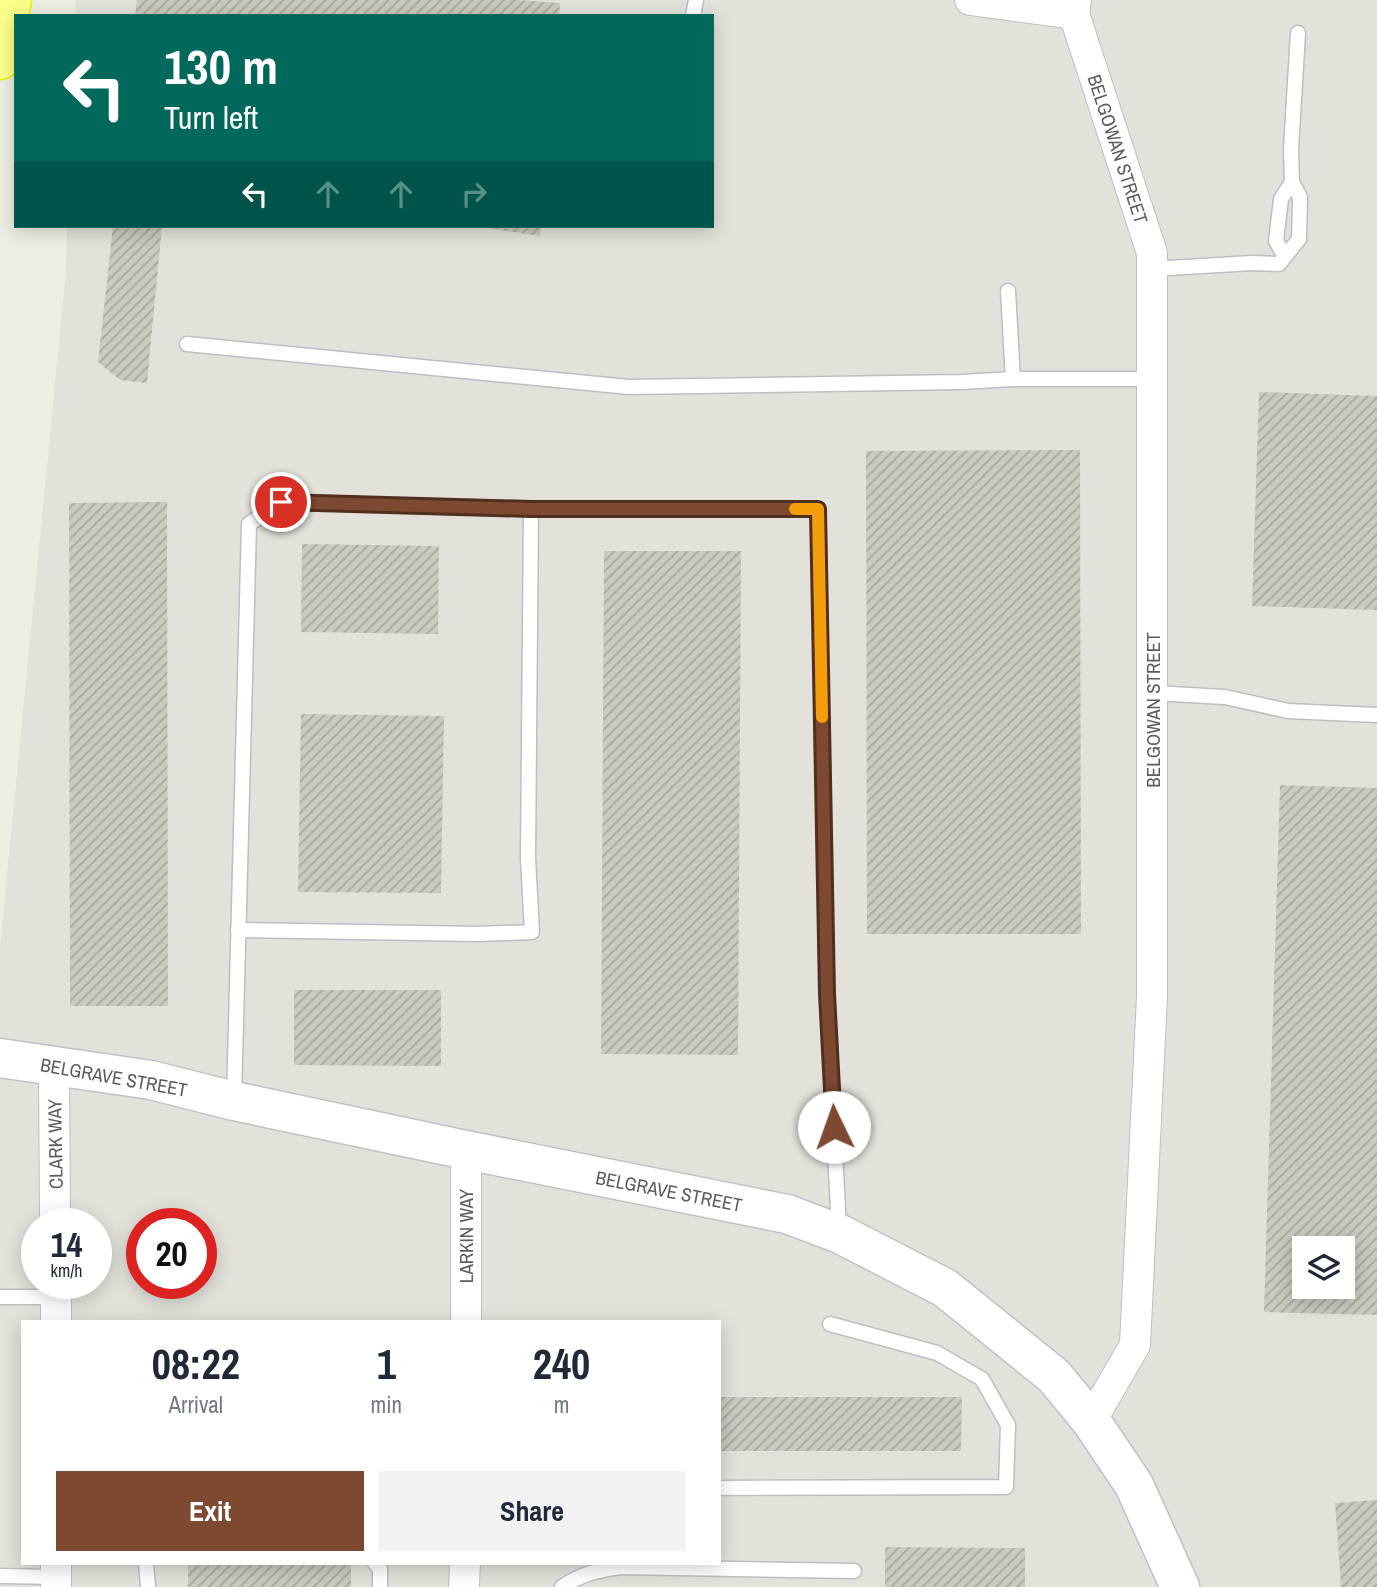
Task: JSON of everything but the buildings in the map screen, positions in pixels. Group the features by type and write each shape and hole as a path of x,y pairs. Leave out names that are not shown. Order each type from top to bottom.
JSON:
{"highway":[{"path":"0,60 12,0"}],"street":[{"path":"970,0 1075,7"},
{"name":"BELGOWAN STREET","path":"1075,7 1152,253 1153,269 1152,996 1135,1345 1091,1421"},
{"name":"BELGRAVE STREET","path":"0,1058 151,1080 234,1101 787,1214 840,1234 945,1288 1054,1376 1091,1421 1134,1485 1180,1587"},
{"name":"CLARK WAY","path":"54,1066 55,1208"},
{"name":"LARKIN WAY","path":"466,1320 467,1150"},
{"path":"464,1565 464,1587"}],"lane":[{"path":"1153,269 1279,264 1300,239 1300,197 1292,182 1291,149 1298,33"},
{"path":"1284,255 1276,241 1277,230 1281,199 1292,182"},
{"path":"1009,291 1013,379"},
{"path":"187,344 629,387 1013,379 1153,379"},
{"path":"234,1101 249,524 281,502 531,509 818,509 827,994 840,1234"},
{"path":"238,930 478,934 532,932 528,858 531,509"},
{"path":"1153,693 1225,697 1288,711 1377,715"},
{"path":"0,1297 56,1300"},
{"path":"721,1488 1006,1487 1008,1425 982,1379 937,1353 830,1324"},
{"path":"146,1565 148,1587"},
{"path":"377,1565 380,1569 380,1587"},
{"path":"562,1587 573,1579 596,1570 621,1567 854,1571"},
{"path":"0,1576 56,1576"}],"shaded area":[{"path":"76,0 1377,0 1377,1587 0,1587 0,947 66,270 67,228 714,228 714,14 75,14"}],"slow traffic":[{"path":"795,509 818,509 822,717"}],"route":[{"path":"281,502 531,509 818,509 827,994 834,1127"}]}
